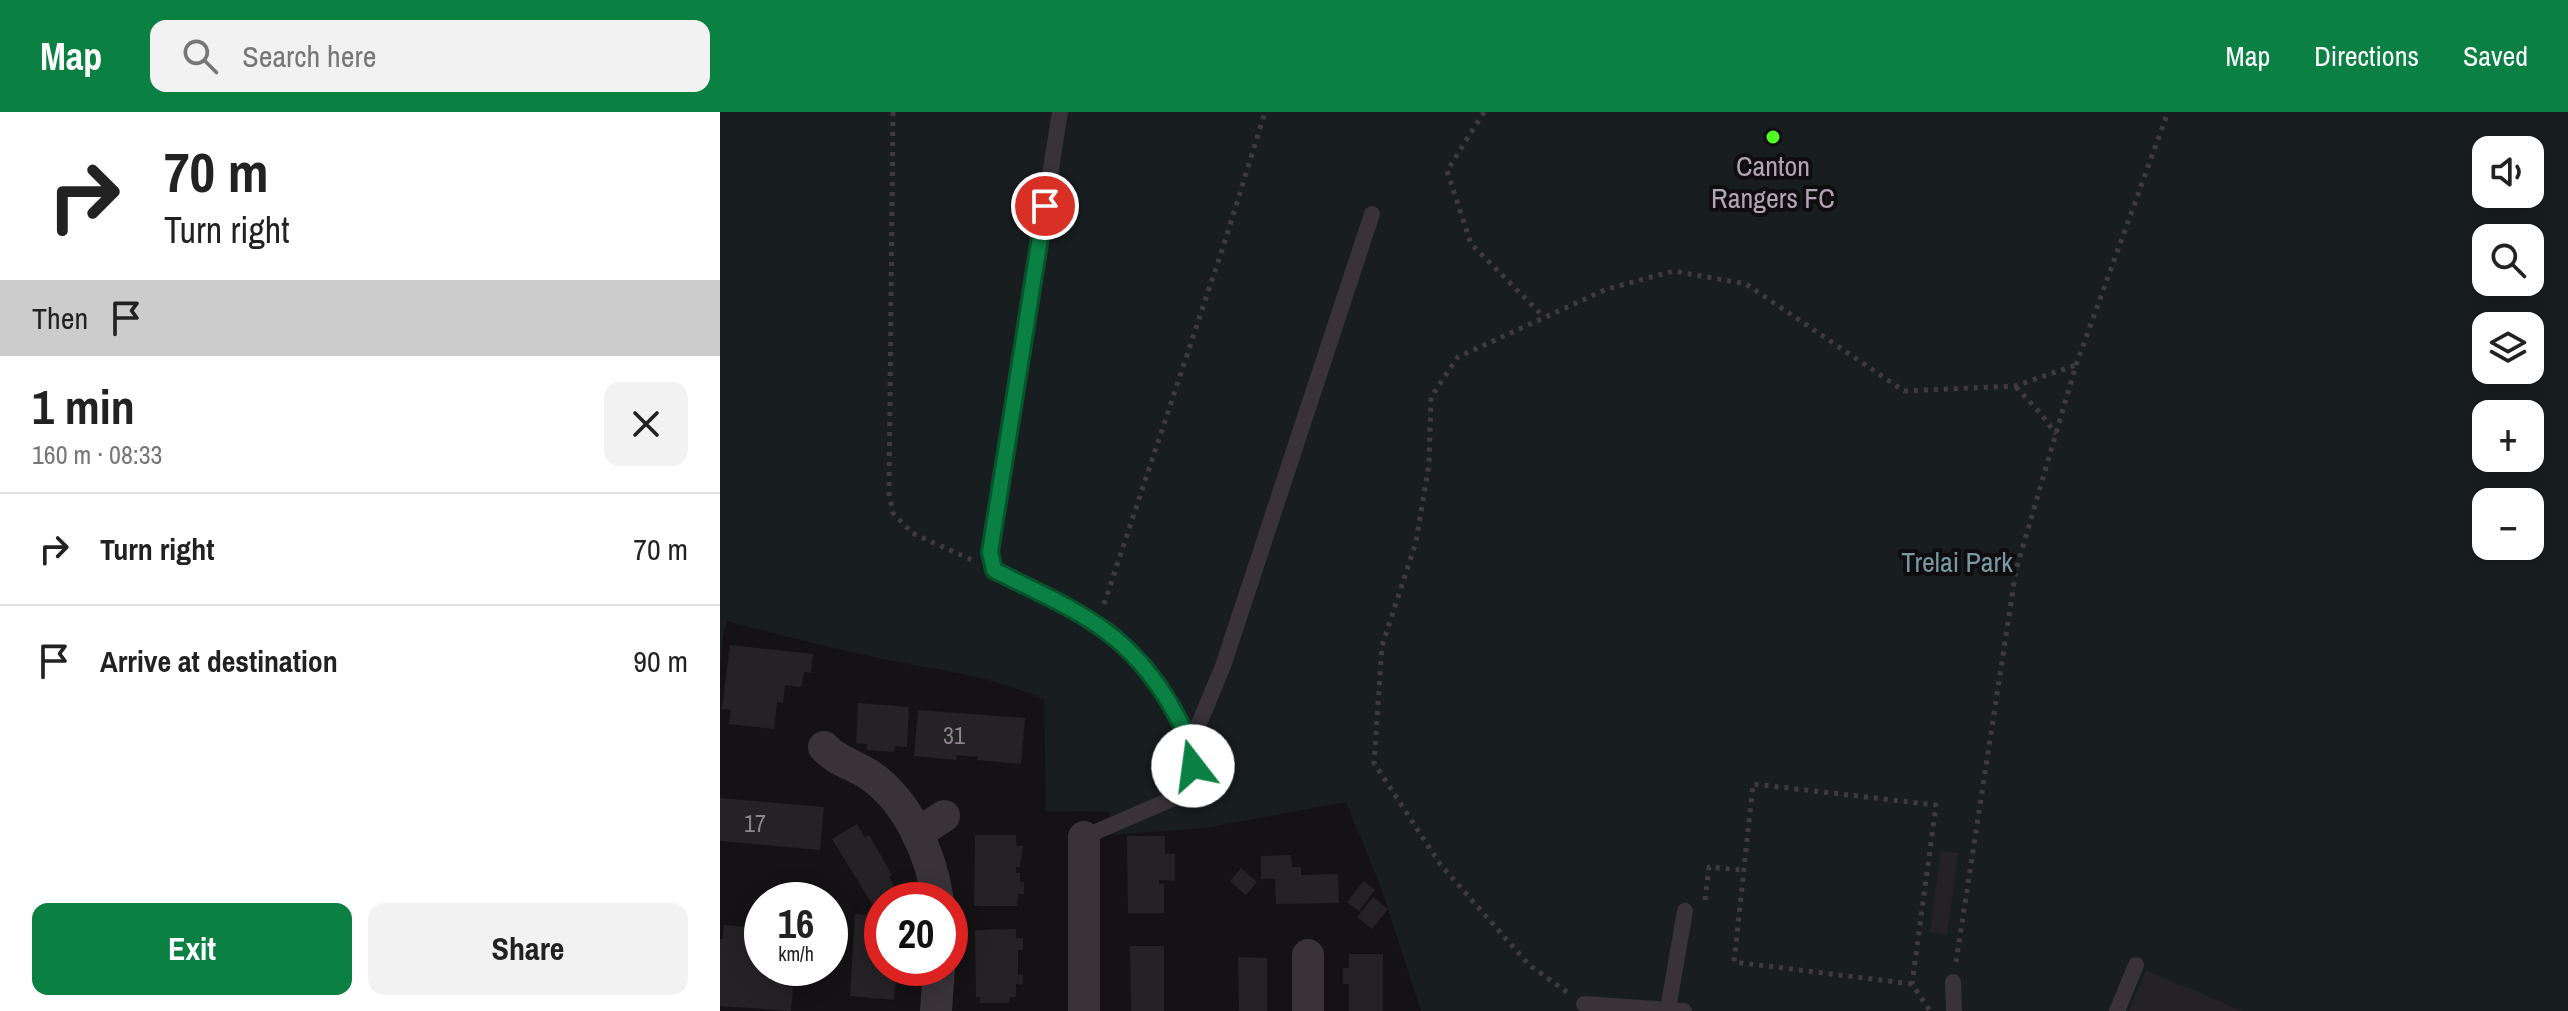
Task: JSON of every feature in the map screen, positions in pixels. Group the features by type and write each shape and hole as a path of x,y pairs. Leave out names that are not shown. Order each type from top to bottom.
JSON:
{"street":[{"path":"824,747 833,757 851,763 876,780 896,801 917,834 935,882"},
{"path":"917,834 944,816"},
{"path":"1084,837 1084,1011"},
{"path":"1308,955 1308,1011"},
{"path":"936,1011 938,986"}],"lane":[{"path":"1060,112 990,552 994,570 1110,631 1146,666 1191,743 1195,789 1084,837"},
{"path":"1191,743 1223,666 1372,214"},
{"path":"1584,1004 1676,1010 1685,911"},
{"path":"2117,1011 2136,965"},
{"path":"1953,982 1954,1011"}],"path":[{"path":"893,112 889,494 893,513 912,533 994,570"},
{"path":"1097,624 1265,112"},
{"path":"1484,112 1447,171 1471,244 1544,317"},
{"path":"1953,982 2016,570 2076,365 2168,112"},
{"path":"1584,1004 1529,965 1440,864 1374,763 1382,646 1416,542 1429,464 1431,397 1458,357 1607,289 1674,271 1746,284 1904,391 2015,386 2076,365"},
{"path":"2015,386 2056,434"},
{"path":"1912,984 1734,962 1753,784 1936,805 1912,984 1930,1011"},
{"path":"1685,911 1703,911 1709,867 1742,870"}],"green space":[{"name":"Trelai Park","path":"720,112 2568,112 2568,1011 1421,1011 1380,885 1346,802 1205,828 1109,835 1109,812 1046,811 1044,700 985,679 844,650 727,621 720,671"}],"building":[{"path":"730,645 813,654 811,673 804,672 802,687 785,685 783,703 777,702 774,729 729,724 731,710 722,709"},
{"path":"858,703 909,707 907,747 895,746 894,752 867,750 867,744 856,743"},
{"path":"918,710 1025,718 1021,764 957,755 956,760 914,756"},
{"path":"720,798 824,807 820,850 720,841"},
{"path":"857,824 865,838 869,835 892,875 889,877 892,882 864,882 864,891 832,839"},
{"path":"975,835 1016,835 1016,846 1023,846 1016,873 1020,873 1020,882 1024,882 1024,894 1018,894 1017,906 974,906"},
{"path":"1127,836 1165,836 1165,854 1175,854 1175,881 1159,880 1164,884 1164,913 1128,913"},
{"path":"1941,851 1958,853 1947,935 1930,932"},
{"path":"1291,855 1292,867 1301,867 1301,875 1338,874 1339,903 1276,904 1275,879 1261,879 1261,856"},
{"path":"1241,868 1257,882 1246,895 1230,881"},
{"path":"1364,881 1375,890 1359,911 1347,902"},
{"path":"1373,897 1388,909 1372,929 1357,917"},
{"path":"855,914 864,915 864,986 895,986 894,1000 850,996"},
{"path":"724,925 744,927 744,986 793,987 791,1011 720,1006 720,939 723,939"},
{"path":"1016,929 1016,938 1023,938 1023,950 1018,950 1018,975 1023,974 1023,985 1016,984 1016,997 1010,997 1009,1003 980,1003 980,997 976,997 975,930"},
{"path":"1130,946 1164,946 1164,1011 1131,1011"},
{"path":"1349,954 1383,954 1383,1011 1349,1011 1349,984 1343,984 1343,968 1349,968"},
{"path":"1238,957 1267,958 1267,1011 1239,1011"},
{"path":"2146,970 2242,1011 2129,1011"}],"place":[{"name":"Canton Rangers FC","path":"1773,137"}],"route":[{"path":"1045,206 990,552 994,570 1110,631 1146,666 1191,743 1193,766"}]}
